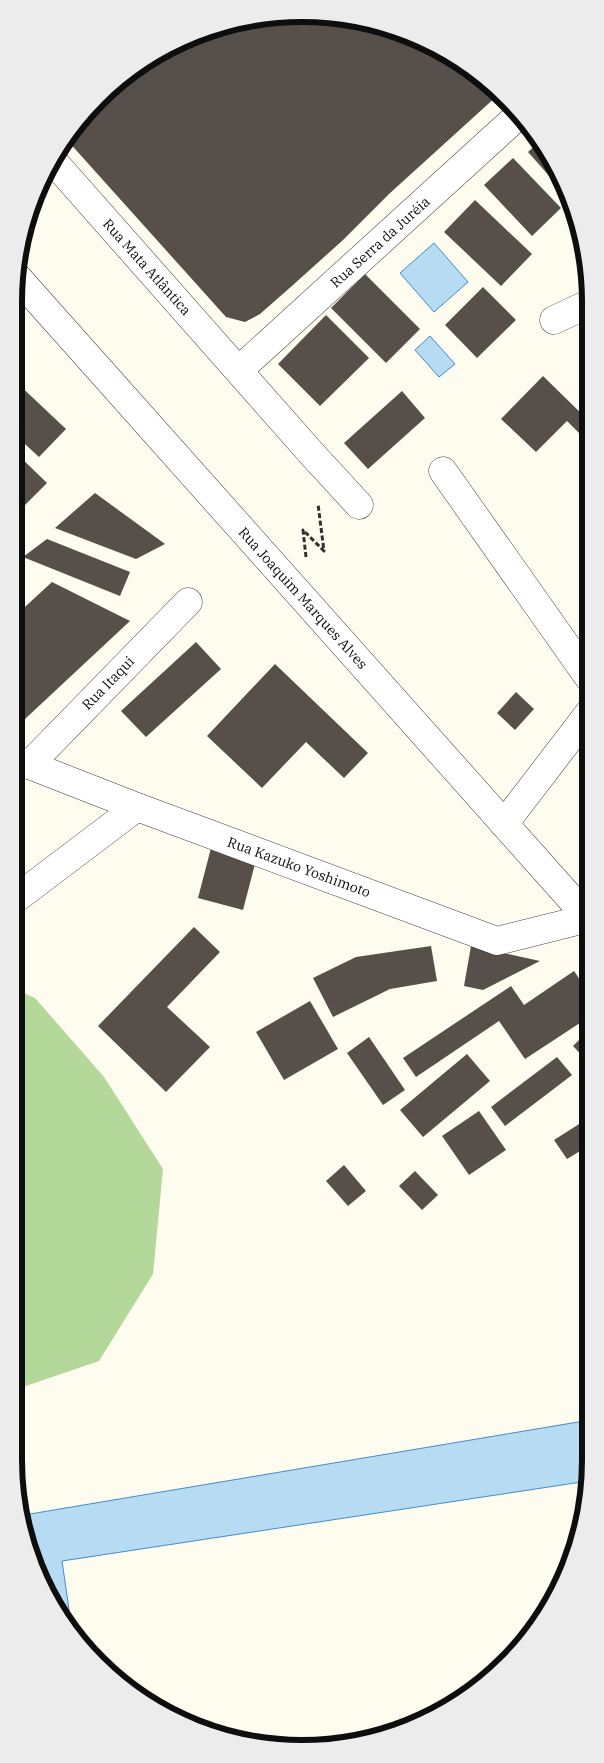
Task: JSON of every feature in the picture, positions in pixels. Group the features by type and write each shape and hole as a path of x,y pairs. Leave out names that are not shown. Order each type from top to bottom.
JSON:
{"street":[{"name":"Rua Serra da Juréia","path":"239,370 514,120"},
{"name":"Rua Mata Atlântica","path":"57,167 359,505"},
{"name":"Rua Joaquim Marques Alves","path":"23,284 582,910"},
{"path":"554,320 582,307"},
{"path":"443,471 582,668"},
{"name":"Rua Itaqui","path":"22,761 188,602"},
{"path":"504,824 582,722"},
{"name":"Rua Kazuko Yoshimoto","path":"22,762 498,941 582,920"},
{"path":"22,894 137,807"}],"path":[{"path":"306,559 303,530 324,551 318,502"}],"green space":[{"path":"22,992 35,998 104,1077 163,1169 153,1274 99,1361 22,1387"}],"water":[{"path":"434,243 468,282 434,312 400,273"},
{"path":"430,336 455,364 439,377 415,350"},
{"path":"582,1421 581,1482 62,1561 70,1616 51,1585 37,1551 28,1514"}],"building":[{"path":"302,22 357,28 392,37 442,60 472,80 494,99 389,194 343,240 260,314 245,322 226,317 71,145 104,104 132,80 178,51 212,37 247,28"},
{"path":"534,147 555,182 528,152"},
{"path":"513,158 561,208 532,236 484,185"},
{"path":"475,200 532,254 501,286 444,232"},
{"path":"365,274 420,329 386,363 331,308"},
{"path":"483,287 516,320 477,358 445,325"},
{"path":"326,315 369,358 320,406 278,364"},
{"path":"543,376 582,414 582,436 567,421 536,452 501,419"},
{"path":"22,388 66,429 39,457 22,441"},
{"path":"402,391 425,418 368,469 344,443"},
{"path":"22,459 47,483 22,508"},
{"path":"95,493 165,544 136,559 55,528"},
{"path":"47,539 130,572 120,596 23,557"},
{"path":"52,582 130,621 25,719 22,716 22,610"},
{"path":"196,642 221,669 146,737 121,711"},
{"path":"275,664 368,753 344,778 306,742 262,788 207,736"},
{"path":"516,692 534,709 515,730 497,713"},
{"path":"211,848 256,860 243,910 198,898"},
{"path":"194,927 220,952 167,1007 210,1047 166,1092 98,1026"},
{"path":"431,946 437,981 390,989 333,1017 313,978 356,957"},
{"path":"471,946 540,961 483,990 464,986"},
{"path":"574,971 582,983 582,1022 525,1059 499,1021 416,1077 403,1058 511,986 524,1005"},
{"path":"310,1001 338,1049 284,1080 256,1032"},
{"path":"369,1037 405,1090 383,1105 347,1053"},
{"path":"582,1037 582,1056 573,1046"},
{"path":"467,1054 490,1081 423,1137 400,1110"},
{"path":"557,1057 572,1075 505,1126 491,1107"},
{"path":"479,1111 506,1150 469,1175 442,1136"},
{"path":"582,1122 582,1150 567,1159 554,1140"},
{"path":"344,1165 366,1191 348,1206 326,1181"},
{"path":"415,1171 438,1195 422,1210 399,1186"}]}
